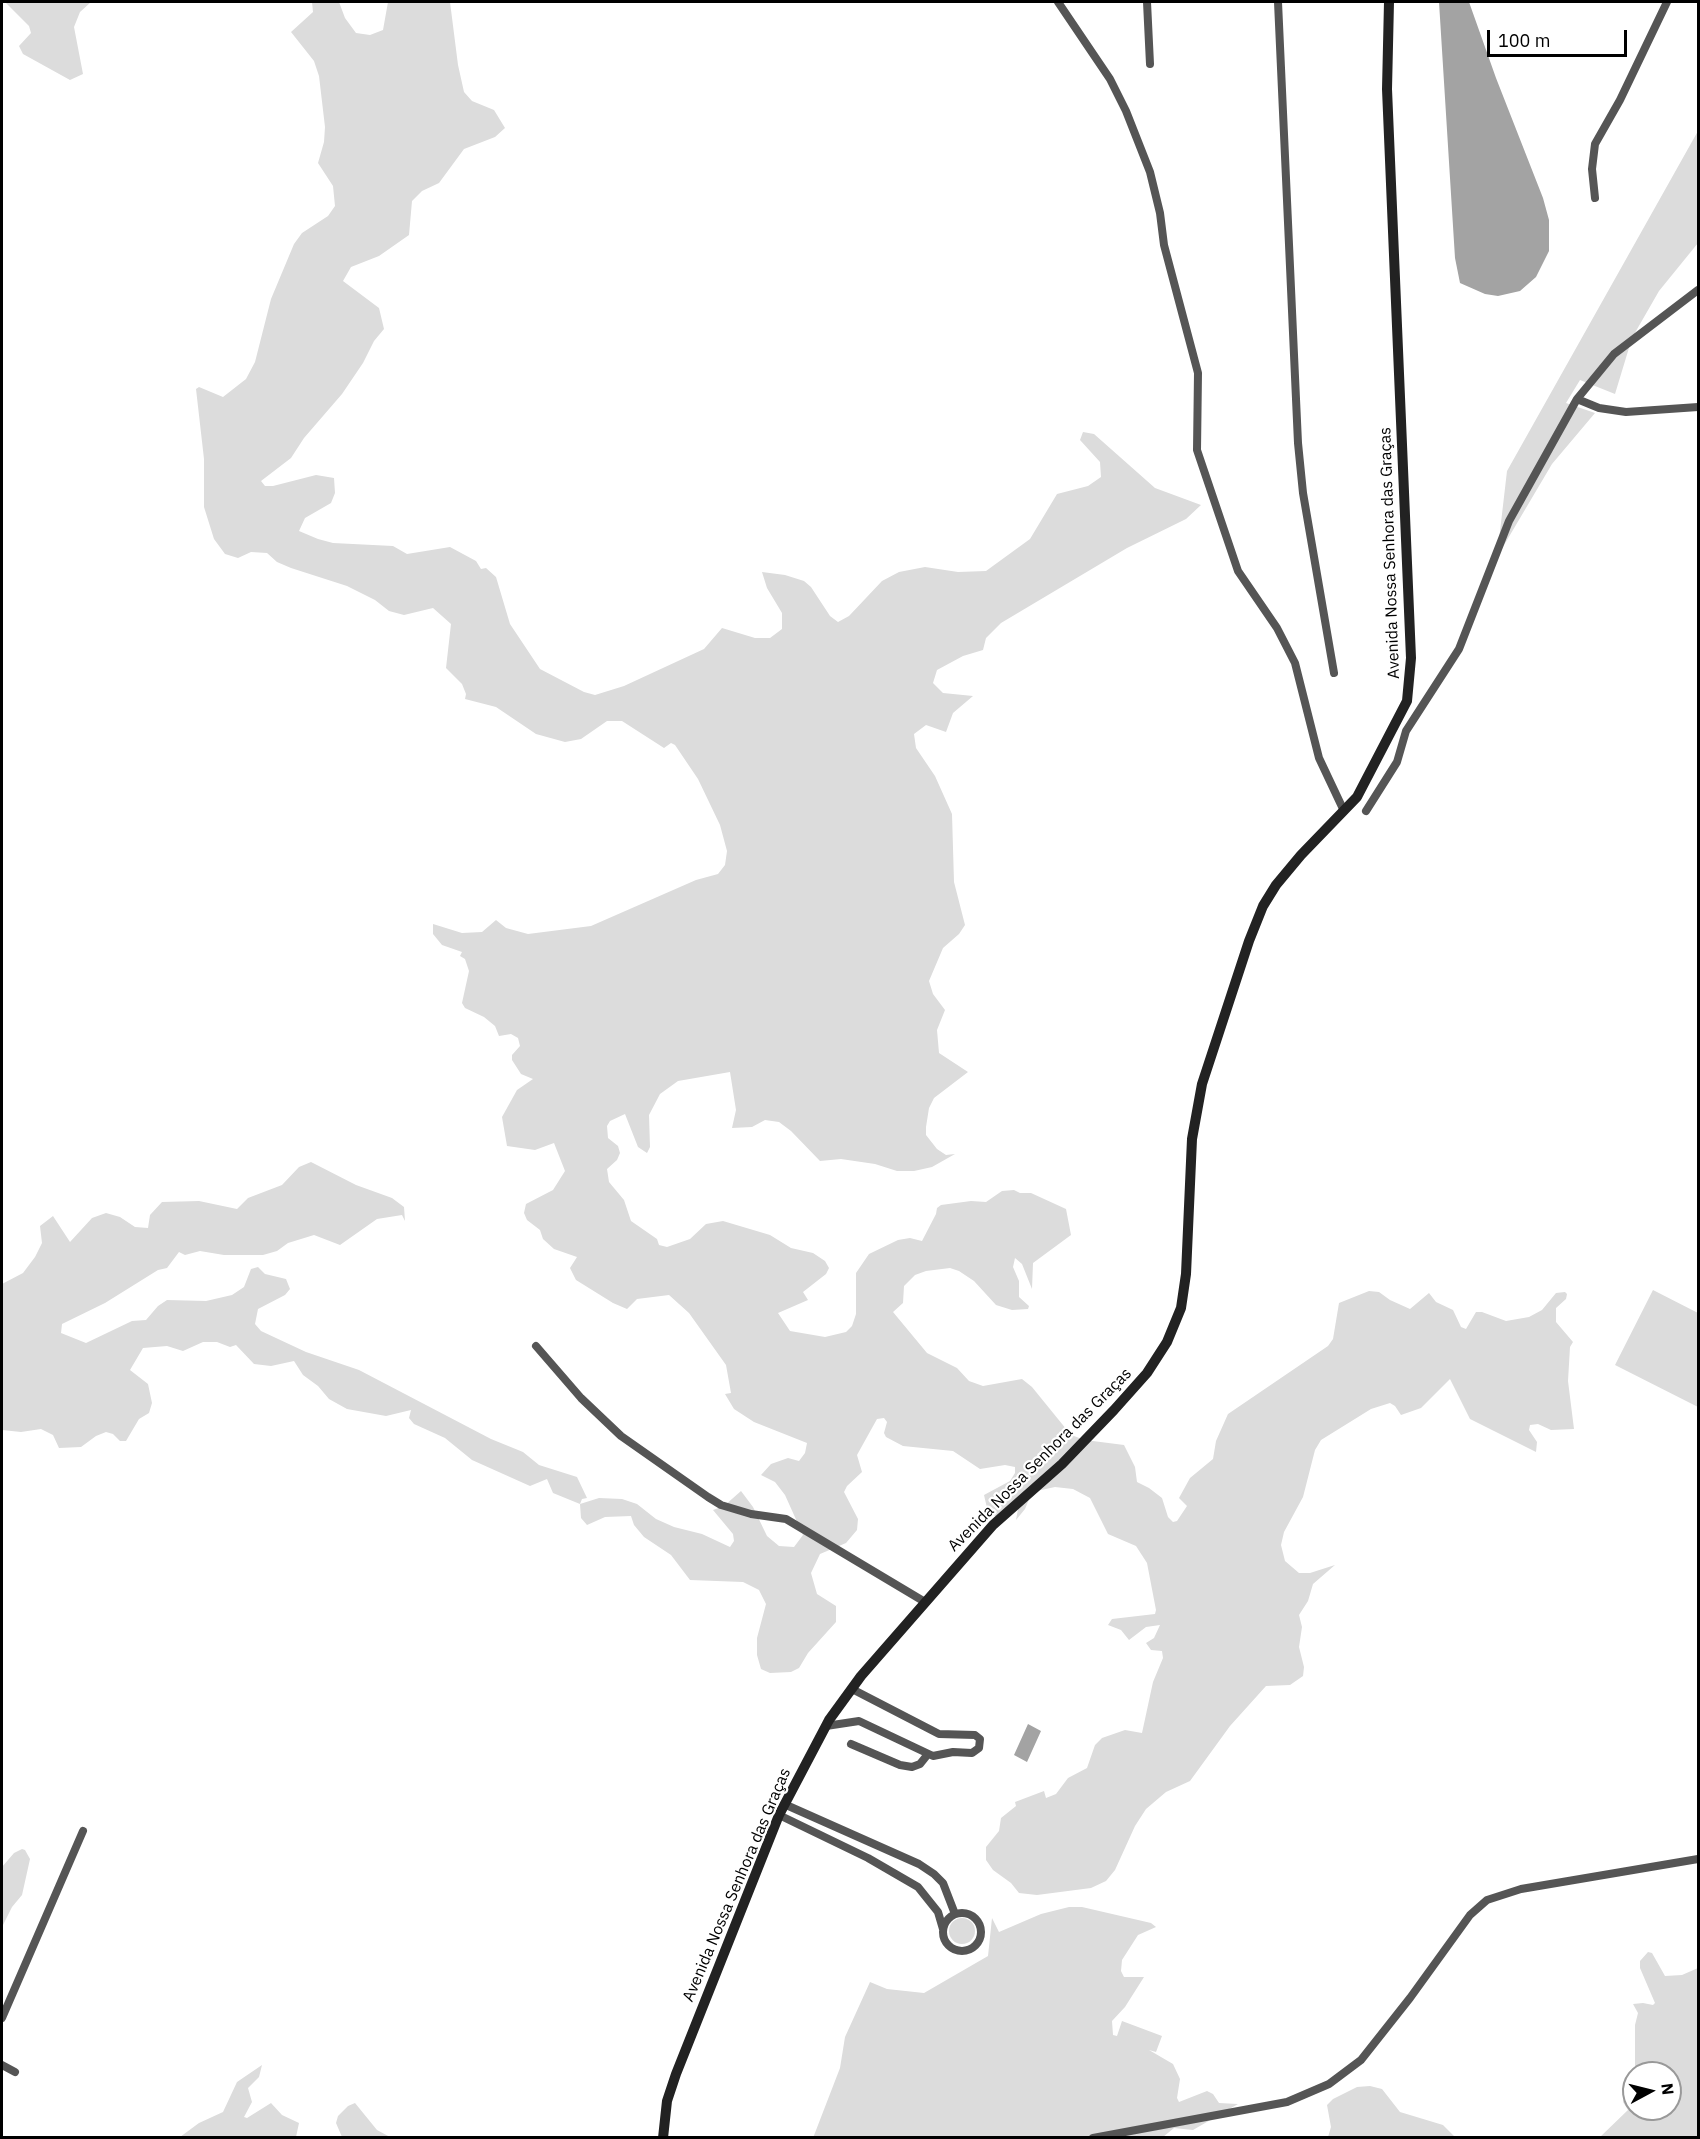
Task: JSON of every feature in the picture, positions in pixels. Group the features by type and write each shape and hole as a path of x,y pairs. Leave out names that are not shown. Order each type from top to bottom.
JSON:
{"main road":[{"name":"Avenida Nossa Senhora das Graças","path":"663,2138 667,2101 673,2083 781,1810 826,1726 852,1689 993,1525 1062,1464 1114,1410 1147,1373 1167,1342 1180,1308 1186,1274 1192,1139 1202,1084 1263,906 1301,855 1357,797 1407,701 1410,685 1387,89 1389,2"}],"street":[{"path":"1058,2 1110,79 1126,111 1150,172 1160,213 1164,245 1198,373 1197,450 1238,571 1277,628 1295,663 1319,758 1344,811"},
{"path":"1148,2 1150,64"},
{"path":"1278,2 1298,443 1304,493 1334,673"},
{"path":"1595,198 1592,169 1595,144 1620,100 1667,2"},
{"path":"1366,811 1397,762 1406,731 1459,649 1509,521 1577,399 1614,354 1698,291"},
{"path":"1577,399 1599,408 1626,412 1698,407"},
{"path":"536,1346 581,1398 621,1436 708,1497 722,1505 751,1514 786,1519 925,1602"},
{"path":"826,1726 859,1721 936,1756 953,1752 972,1752 979,1748 980,1740 971,1734 950,1736 929,1730 852,1689"},
{"path":"851,1744 900,1765 912,1767 920,1764 928,1754"},
{"path":"781,1810 919,1864 943,1883 955,1914"},
{"path":"781,1810 918,1887 938,1912 945,1941 954,1950 966,1951 976,1944 981,1933 978,1921 968,1914 955,1914 945,1923 943,1929"},
{"path":"2,2018 83,1831"},
{"path":"1093,2138 1287,2102 1329,2084 1362,2060 1470,1915 1487,1900 1521,1889 1698,1859"},
{"path":"2,2065 15,2072"}],"shaded area":[{"path":"5,2 91,2 80,12 74,27 83,74 70,80 23,54 19,46 31,33 29,26"},
{"path":"312,2 339,2 345,18 356,33 370,35 383,30 388,2 450,2 464,92 472,101 494,110 505,128 495,137 464,149 439,183 422,191 412,201 409,235 379,256 351,267 343,281 379,308 384,329 374,341 363,363 342,394 304,438 291,458 261,481 265,486 273,486 316,475 334,478 335,493 331,503 305,518 299,531 318,539 333,543 393,546 407,554 450,547 476,561 481,569 486,568 496,577 510,624 540,669 584,692 595,695 624,686 704,649 722,628 755,638 770,638 782,629 782,613 767,588 762,572 785,575 804,581 811,587 830,616 838,622 849,616 882,581 899,572 925,567 958,572 986,571 1030,539 1057,494 1088,486 1101,477 1100,462 1080,440 1083,432 1094,434 1155,488 1201,505 1186,519 1127,548 1001,623 986,638 983,650 963,656 937,670 933,683 943,693 973,696 953,713 946,732 926,725 914,734 916,748 935,776 952,814 954,882 965,925 959,934 943,948 929,981 933,994 945,1010 937,1030 939,1053 968,1072 934,1098 929,1108 926,1135 937,1149 946,1155 955,1154 932,1167 914,1171 897,1171 875,1164 841,1159 820,1161 779,1122 765,1120 752,1127 732,1128 736,1110 730,1072 678,1081 660,1094 649,1115 650,1147 647,1153 638,1147 625,1114 610,1121 607,1126 608,1138 618,1146 620,1153 617,1160 607,1169 609,1182 624,1200 631,1221 657,1239 659,1245 667,1247 690,1239 706,1224 723,1221 770,1235 791,1248 813,1253 825,1261 829,1268 826,1274 803,1292 808,1300 778,1313 790,1331 825,1337 846,1332 852,1326 856,1314 856,1273 869,1254 898,1240 910,1238 922,1241 937,1208 941,1205 971,1201 986,1202 1002,1191 1014,1190 1020,1193 1031,1193 1066,1209 1071,1235 1033,1263 1032,1289 1022,1264 1015,1258 1013,1267 1019,1281 1019,1297 1029,1306 1028,1309 1012,1310 996,1305 974,1281 950,1268 915,1275 904,1286 903,1303 893,1312 927,1353 957,1368 969,1381 983,1386 1022,1379 1032,1387 1071,1435 1085,1440 1124,1445 1135,1467 1137,1482 1162,1498 1168,1517 1173,1522 1177,1521 1187,1506 1179,1498 1190,1478 1213,1459 1216,1441 1228,1414 1328,1346 1333,1339 1339,1303 1369,1291 1379,1292 1410,1309 1429,1293 1436,1302 1453,1310 1461,1327 1466,1329 1476,1312 1506,1321 1529,1317 1542,1310 1556,1293 1565,1292 1567,1294 1566,1299 1556,1308 1556,1322 1573,1342 1570,1347 1568,1381 1574,1429 1551,1430 1538,1424 1530,1425 1529,1430 1537,1442 1536,1452 1470,1419 1450,1379 1421,1408 1401,1415 1390,1403 1371,1409 1321,1440 1315,1450 1303,1497 1284,1532 1281,1545 1285,1561 1299,1573 1310,1573 1335,1565 1313,1584 1308,1601 1299,1615 1302,1627 1299,1647 1304,1667 1303,1676 1290,1685 1266,1686 1230,1726 1190,1781 1166,1792 1146,1809 1135,1826 1115,1870 1106,1881 1091,1888 1037,1895 1019,1893 1011,1883 993,1870 986,1860 986,1847 999,1831 1001,1818 1016,1806 1015,1802 1044,1791 1046,1798 1056,1794 1068,1778 1087,1768 1095,1745 1102,1738 1125,1730 1142,1733 1153,1682 1163,1658 1162,1651 1151,1650 1146,1643 1154,1638 1160,1625 1146,1627 1129,1640 1121,1630 1108,1625 1112,1619 1155,1614 1147,1563 1136,1546 1108,1534 1090,1498 1073,1489 1055,1487 1032,1492 1025,1509 1016,1520 1018,1509 996,1517 987,1508 984,1495 1010,1481 1015,1473 1015,1467 1005,1465 980,1469 953,1451 903,1446 886,1437 884,1433 887,1422 884,1418 877,1419 857,1455 862,1472 844,1492 858,1519 857,1530 846,1543 820,1554 811,1573 817,1594 836,1606 836,1622 808,1653 799,1668 791,1672 770,1673 761,1669 757,1655 757,1638 766,1604 759,1590 743,1582 690,1580 671,1555 644,1537 634,1525 631,1516 605,1517 587,1525 581,1518 580,1504 599,1498 622,1499 637,1504 656,1519 674,1527 702,1534 730,1547 734,1541 733,1534 713,1510 724,1506 741,1491 753,1507 767,1536 779,1546 794,1547 803,1535 785,1495 775,1482 761,1475 771,1464 788,1458 799,1461 805,1453 807,1443 754,1422 734,1409 725,1394 731,1393 726,1365 689,1313 669,1295 637,1299 627,1309 613,1303 576,1280 570,1268 577,1257 554,1249 543,1239 540,1230 527,1220 524,1213 526,1204 553,1190 565,1171 554,1143 535,1150 507,1146 502,1117 517,1090 533,1079 521,1074 512,1060 512,1055 520,1046 518,1038 511,1034 499,1036 495,1026 484,1017 465,1008 462,1003 469,971 465,959 460,956 462,952 442,945 433,934 433,924 462,933 482,932 496,920 506,928 528,934 591,926 696,880 718,874 725,865 727,851 720,825 698,779 675,745 671,743 664,748 622,721 607,721 581,739 565,742 536,734 496,707 465,699 466,694 462,684 446,668 451,624 433,608 404,615 389,611 375,600 347,586 291,568 277,562 267,553 251,552 238,558 225,554 214,539 204,507 204,459 196,389 199,387 223,397 246,379 255,362 271,299 294,244 302,233 328,216 335,206 333,186 318,163 324,142 325,127 319,76 314,61 291,32 313,12"},
{"path":"1439,2 1469,2 1543,198 1549,220 1549,251 1536,277 1520,291 1498,296 1485,294 1460,283 1455,258"},
{"path":"1698,131 1698,243 1659,291 1632,338 1615,394 1580,380 1566,403 1595,413 1552,464 1497,557 1507,471"},
{"path":"311,1162 356,1185 392,1198 404,1207 405,1221 402,1215 377,1219 340,1245 314,1235 288,1243 277,1251 263,1255 224,1255 200,1251 185,1255 179,1252 167,1268 158,1270 105,1303 62,1324 61,1333 86,1343 132,1321 146,1320 158,1306 167,1300 206,1301 232,1295 244,1287 251,1269 258,1267 265,1274 286,1279 290,1289 285,1295 258,1309 255,1324 261,1331 306,1352 359,1370 491,1439 523,1452 539,1465 577,1477 587,1498 582,1499 580,1504 553,1493 547,1479 530,1486 472,1460 445,1438 414,1424 409,1418 411,1410 386,1416 347,1409 329,1399 318,1386 303,1375 294,1361 271,1366 254,1364 236,1345 230,1347 217,1342 203,1342 183,1351 167,1346 143,1348 130,1370 148,1384 152,1403 149,1413 139,1419 126,1441 120,1441 113,1434 106,1432 81,1447 59,1448 53,1435 41,1429 21,1432 2,1430 2,1284 23,1273 35,1257 42,1243 40,1226 53,1216 70,1242 92,1218 106,1213 120,1217 135,1227 148,1228 150,1215 162,1202 199,1201 237,1209 248,1198 282,1185 299,1167"},
{"path":"1653,1290 1698,1313 1698,1407 1615,1365"},
{"path":"1028,1724 1041,1731 1027,1762 1014,1755"},
{"path":"22,1849 30,1859 22,1895 12,1907 2,1927 2,1867 14,1853"},
{"path":"1069,1907 1082,1907 1151,1923 1156,1927 1138,1935 1122,1960 1121,1971 1124,1977 1144,1977 1125,2007 1112,2021 1113,2035 1117,2036 1122,2021 1162,2036 1156,2052 1149,2050 1173,2064 1180,2079 1177,2098 1179,2102 1207,2091 1213,2094 1219,2103 1238,2104 1193,2130 1174,2128 1163,2137 813,2138 840,2068 845,2037 870,1982 887,1989 924,1993 988,1956 992,1918 999,1932 1041,1914"},
{"path":"962,1918 971,1922 975,1931 971,1940 962,1944 953,1940 949,1931 953,1922"},
{"path":"1648,1952 1652,1953 1665,1976 1682,1975 1698,1968 1698,2137 1600,2137 1622,2116 1622,2121 1682,2121 1682,2061 1635,2061 1635,2025 1638,2013 1633,2004 1653,2005 1655,2003 1640,1968 1640,1961"},
{"path":"262,2065 259,2077 248,2088 252,2102 244,2117 247,2118 271,2103 282,2115 299,2123 296,2137 180,2137 199,2123 223,2112 237,2082"},
{"path":"1370,2086 1382,2089 1400,2112 1443,2125 1455,2137 1328,2137 1331,2127 1327,2105 1333,2099 1357,2087"},
{"path":"355,2103 377,2130 390,2137 342,2137 336,2123 338,2116 348,2106"}]}
